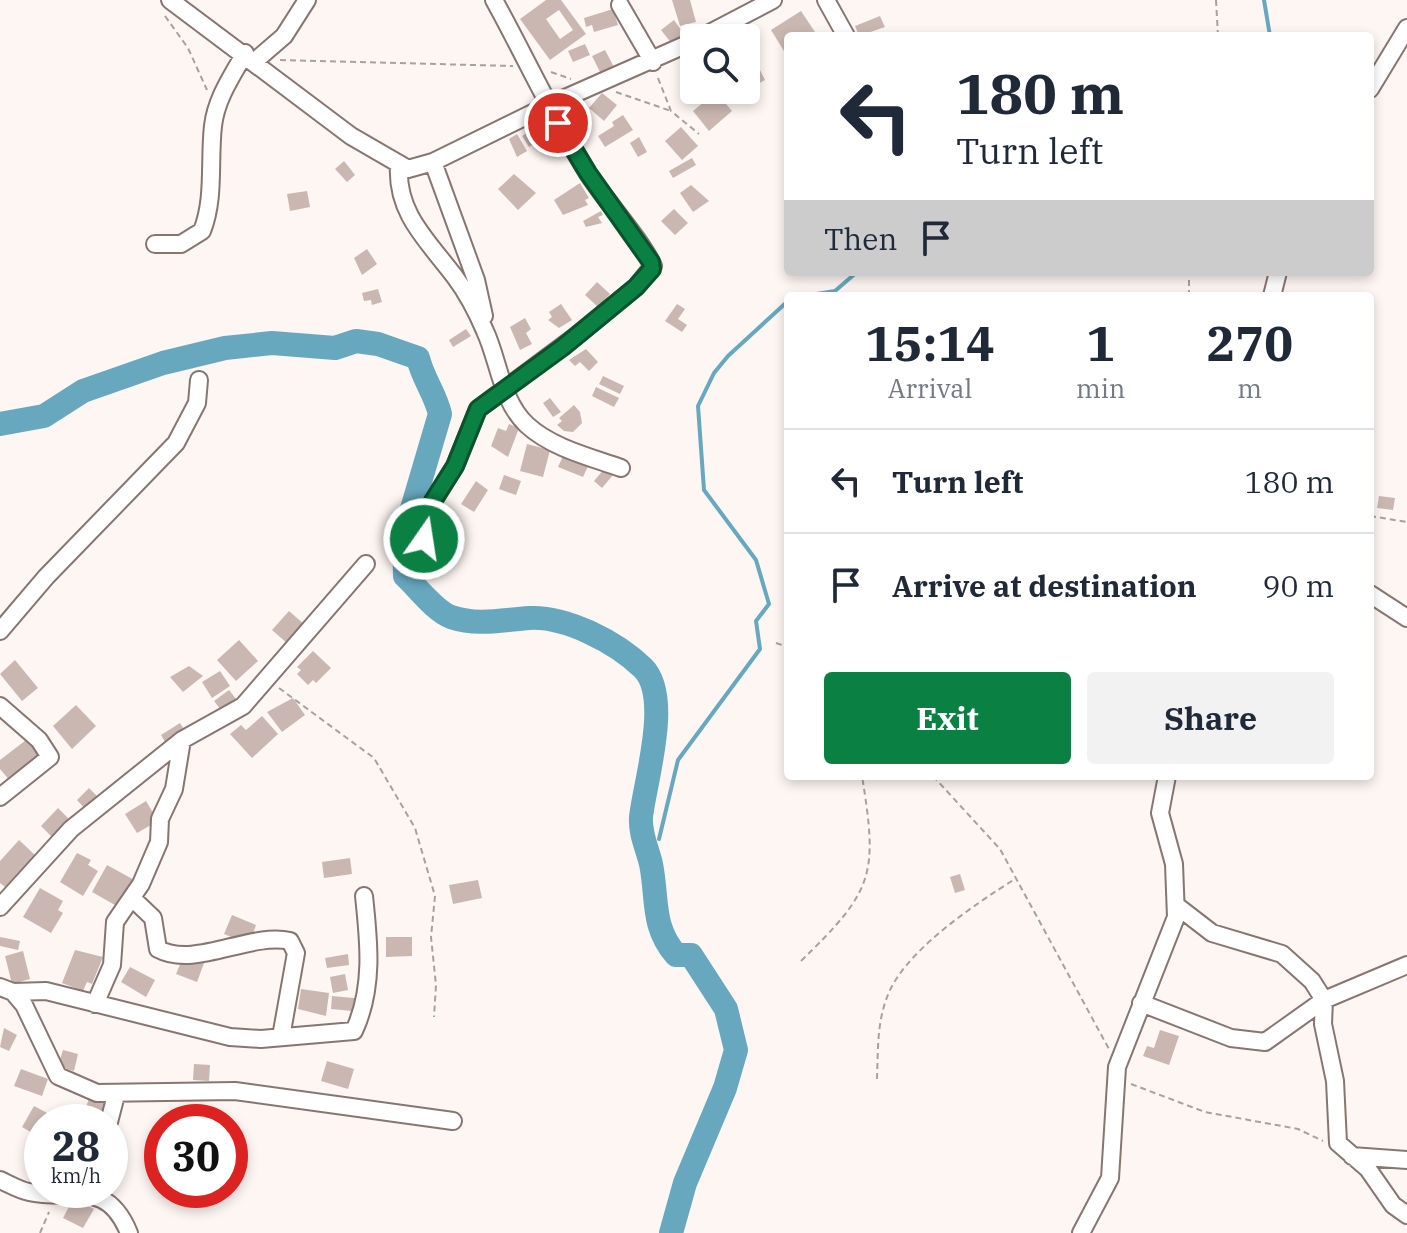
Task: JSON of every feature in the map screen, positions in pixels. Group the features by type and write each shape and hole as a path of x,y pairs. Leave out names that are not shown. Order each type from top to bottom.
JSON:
{"street":[{"path":"155,244 181,244 202,231 206,220 217,109 250,57 284,36 307,0"},
{"path":"424,539 433,501 455,466 471,420 487,400 506,389 636,287 653,266 588,173 547,106 531,66 494,0"},
{"path":"727,24 773,0"},
{"path":"826,0 844,32"},
{"path":"165,4 250,57 351,136 399,166 414,169 680,48"},
{"path":"620,5 653,62"},
{"path":"1374,82 1407,28"},
{"path":"433,162 476,280 486,332 519,417 541,435 621,468"},
{"path":"399,166 399,190 406,211 463,289 486,332"},
{"path":"0,631 46,577 176,443 197,403 199,380"},
{"path":"0,907 71,829 182,740 230,716 366,564"},
{"path":"1374,597 1407,618"},
{"path":"0,706 39,740 50,757 0,797"},
{"path":"95,1004 112,965 112,929 141,884 159,842 160,819 174,789 182,740"},
{"path":"1081,1233 1110,1178 1117,1072 1177,906 1174,864 1160,813 1166,780"},
{"path":"6,990 46,991 230,1037 281,1037 354,1031 368,987 369,940 364,896"},
{"path":"132,898 153,918 158,949 164,953 197,956 234,944 290,941 296,953 281,1037"},
{"path":"1177,906 1212,933 1282,954 1312,981 1324,1000 1323,1024 1335,1081 1336,1133 1346,1153 1368,1169 1393,1205 1407,1215"},
{"path":"1141,1003 1213,1033 1252,1043 1276,1036 1324,1000 1407,965"},
{"path":"6,990 24,1005 58,1076 87,1090 116,1095 149,1090 235,1091 453,1121"},
{"path":"114,1104 116,1095"},
{"path":"1346,1153 1407,1160"},
{"path":"0,1180 24,1190"},
{"path":"116,1208 129,1233"}],"path":[{"path":"1216,0 1218,32"},
{"path":"165,4 217,109"},
{"path":"250,57 531,66 671,111 699,134"},
{"path":"653,62 671,111"},
{"path":"1374,517 1407,522"},
{"path":"776,643 784,646"},
{"path":"266,678 361,747 383,770 402,801 423,849 435,896 431,937 436,985 434,1017"},
{"path":"801,961 835,928 859,895 869,869 872,838 863,780"},
{"path":"937,780 1000,849 1092,1013 1117,1072 1205,1112 1298,1129 1346,1153"},
{"path":"877,1079 879,1024 887,996 912,957 1016,878"},
{"path":"40,1233 50,1208"}],"building":[{"path":"546,0 561,0 586,34 550,60 520,19","holes":["559,10 573,30 560,39 546,19"]},
{"path":"672,0 690,0 696,22 680,26"},
{"path":"613,9 618,25 594,32 592,25 586,27 584,18"},
{"path":"801,11 815,32 784,32 784,51 771,30"},
{"path":"880,16 885,27 857,32 855,26"},
{"path":"674,20 680,28 680,37 672,44 661,30"},
{"path":"585,44 590,55 573,62 568,51"},
{"path":"605,50 615,69 602,76 592,56"},
{"path":"602,93 617,105 604,121 589,108"},
{"path":"701,104 726,104 732,111 709,131 693,111"},
{"path":"623,115 633,130 605,147 598,136 614,126 612,122"},
{"path":"549,119 556,130 529,147 522,136"},
{"path":"681,127 698,146 682,160 665,141"},
{"path":"517,134 527,151 517,157 509,139"},
{"path":"639,137 647,152 638,157 630,143"},
{"path":"692,158 696,165 673,178 669,171"},
{"path":"344,161 355,175 347,182 335,169"},
{"path":"514,174 536,193 518,210 498,189"},
{"path":"580,183 589,198 585,200 588,205 563,215 554,200"},
{"path":"691,185 709,201 693,212 680,193"},
{"path":"307,191 310,207 290,211 287,194"},
{"path":"674,209 688,223 675,235 661,221"},
{"path":"601,211 603,215 598,217 602,223 586,227 583,221"},
{"path":"367,249 377,264 362,275 354,258"},
{"path":"597,282 610,294 598,307 585,295"},
{"path":"378,289 382,302 372,305 371,300 364,301 362,293"},
{"path":"561,304 572,320 559,328 548,320 552,317 549,312"},
{"path":"677,304 685,309 678,319 687,325 682,332 665,321"},
{"path":"525,318 531,329 526,333 532,344 520,350 510,327"},
{"path":"466,329 471,336 453,347 449,340"},
{"path":"586,349 598,362 589,371 580,362 575,366 569,360"},
{"path":"603,376 624,386 620,394 599,384"},
{"path":"596,387 619,398 614,407 592,396"},
{"path":"550,398 561,412 553,417 543,403"},
{"path":"574,405 580,412 582,423 573,432 564,431 557,425 562,421 559,418"},
{"path":"509,424 519,428 508,457 491,446 498,428 506,431"},
{"path":"527,444 550,450 543,477 520,471"},
{"path":"564,454 589,464 583,477 558,467"},
{"path":"605,468 613,475 602,488 594,481"},
{"path":"504,475 521,481 516,495 499,489"},
{"path":"476,481 488,490 474,512 461,504"},
{"path":"1379,496 1395,498 1393,510 1377,508"},
{"path":"289,611 305,625 288,644 272,630"},
{"path":"239,640 258,661 236,681 217,660"},
{"path":"313,651 331,668 316,683 313,680 308,685 297,674 301,670 297,667"},
{"path":"15,660 38,688 22,701 0,674"},
{"path":"189,666 203,676 183,692 170,677"},
{"path":"220,671 230,686 212,698 202,682"},
{"path":"229,690 240,704 225,715 214,701"},
{"path":"293,698 305,715 282,732 267,712"},
{"path":"76,705 96,726 72,749 53,726"},
{"path":"262,716 278,734 252,758 230,734 241,725 246,730"},
{"path":"180,723 187,734 168,747 161,735"},
{"path":"30,737 45,755 11,782 0,769 0,760"},
{"path":"89,788 101,800 88,812 77,800"},
{"path":"146,801 158,821 137,833 125,814"},
{"path":"58,808 70,820 53,838 41,826"},
{"path":"19,840 35,855 5,887 0,883 0,861"},
{"path":"77,853 91,860 88,865 98,871 83,896 60,882"},
{"path":"350,858 352,874 324,878 322,862"},
{"path":"107,865 138,882 122,909 92,892"},
{"path":"960,874 965,890 955,893 950,877"},
{"path":"478,880 482,898 453,904 449,885"},
{"path":"40,888 63,901 58,910 63,913 51,933 23,917"},
{"path":"232,915 256,925 249,944 224,934"},
{"path":"0,937 20,941 18,950 0,946"},
{"path":"386,937 412,937 412,956 386,957"},
{"path":"75,950 103,957 92,984 87,982 83,991 62,983"},
{"path":"23,951 30,979 12,984 5,956"},
{"path":"348,954 349,965 327,968 325,958"},
{"path":"184,955 204,963 197,982 176,974"},
{"path":"130,967 155,980 146,997 121,982"},
{"path":"345,974 348,990 333,993 330,977"},
{"path":"301,989 329,993 326,1016 298,1009"},
{"path":"332,996 364,999 363,1012 331,1009"},
{"path":"4,1028 17,1035 9,1051 0,1047"},
{"path":"1160,1030 1179,1036 1169,1065 1143,1056 1147,1046 1154,1048"},
{"path":"63,1050 78,1054 74,1071 58,1066"},
{"path":"327,1061 354,1069 348,1089 321,1081"},
{"path":"194,1064 210,1065 209,1081 193,1080"},
{"path":"21,1069 48,1079 42,1096 14,1086"},
{"path":"90,1096 110,1104 87,1104"},
{"path":"68,1208 94,1209 83,1228 63,1218"}],"waterway":[{"path":"1264,0 1269,32"},
{"path":"829,292 835,291 852,276"},
{"path":"659,839 678,760 760,649 756,621 769,604 756,560 704,490 698,406 714,373 728,356 784,305"},
{"path":"0,424 44,416 83,391 163,363 225,348 272,343 335,348 356,341 378,344 418,358 440,414 404,536 405,576 433,605 451,617 480,622 543,619 590,632 632,658 651,681 656,718 641,823 651,864 659,923 676,955 691,955 726,1009 736,1050 725,1088 685,1183 671,1233"}],"route":[{"path":"424,539 433,501 455,466 464,437 478,409 496,393 550,358 636,287 653,266 588,173 558,123"}]}
